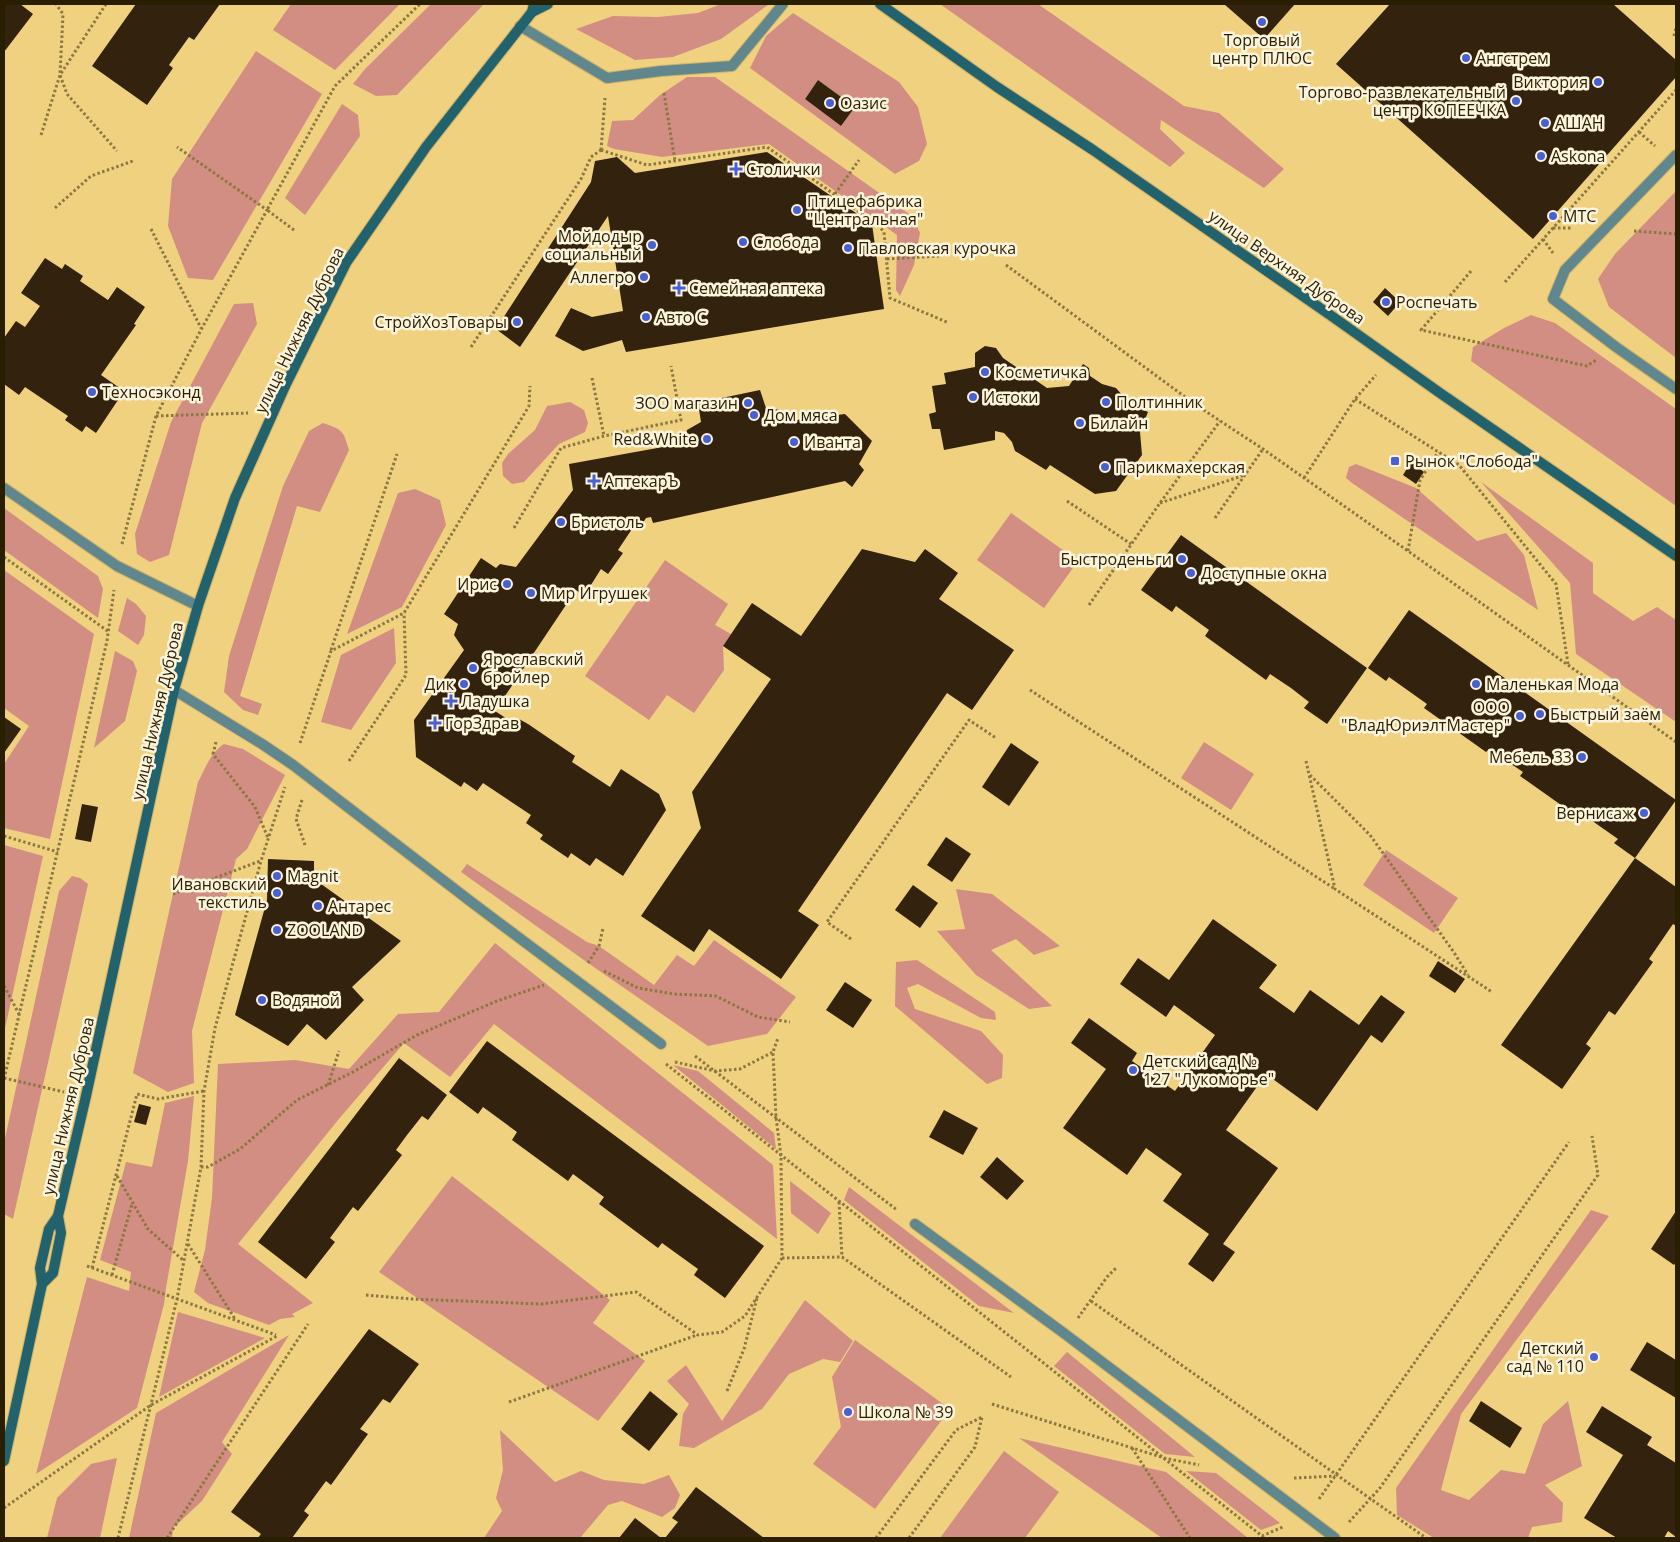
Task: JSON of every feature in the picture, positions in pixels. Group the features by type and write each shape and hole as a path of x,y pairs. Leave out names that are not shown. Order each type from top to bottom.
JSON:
{"street":[{"name":"улица Нижняя Дуброва","path":"4,1461 42,1284 40,1268 49,1229 58,1216 86,1096 174,690 198,606 235,498 346,263 426,147 533,8 548,4"},
{"path":"520,26 607,78 661,70 732,66 783,4"},
{"name":"улица Верхняя Дуброва","path":"880,4 997,87 1093,150 1676,556"},
{"path":"1676,155 1565,270 1553,299 1616,347 1676,389"},
{"path":"4,488 117,566 198,606"},
{"path":"174,690 262,744 292,765 661,1044"},
{"path":"915,1224 1065,1334 1335,1538"}],"path":[{"path":"41,135 60,75 63,14 56,4"},
{"path":"60,75 106,4"},
{"path":"86,1096 4,1079 109,632 117,566 156,416 334,86 420,4"},
{"path":"1674,36 1676,28"},
{"path":"661,70 675,161"},
{"path":"60,75 67,94 117,152"},
{"path":"1505,282 1676,90"},
{"path":"602,150 604,122"},
{"path":"177,147 294,230"},
{"path":"602,150 647,165 767,147 878,225 884,232 890,298 948,323"},
{"path":"470,347 581,179 591,157 602,150"},
{"path":"835,194 860,160"},
{"path":"55,208 91,176 133,161"},
{"path":"151,229 202,328"},
{"path":"1629,231 1676,234"},
{"path":"887,259 940,256"},
{"path":"1006,265 1220,421 1408,551 1676,742"},
{"path":"1471,271 1421,330 1587,366 1616,347"},
{"path":"514,528 561,448 604,436 681,420 671,366"},
{"path":"1304,478 1355,399 1376,375"},
{"path":"592,378 604,436"},
{"path":"331,651 404,613 529,406 530,386"},
{"path":"1355,399 1459,465 1556,584 1568,664"},
{"path":"156,416 274,412"},
{"path":"1090,605 1131,544 1220,421"},
{"path":"1215,518 1263,449"},
{"path":"1408,551 1420,480 1438,452"},
{"path":"118,1538 177,1299 201,1167 204,1091 215,1028 261,861 397,454"},
{"path":"1160,503 1245,475"},
{"path":"1067,500 1131,544"},
{"path":"4,557 109,632"},
{"path":"349,761 406,675 404,613"},
{"path":"1030,690 1492,992"},
{"path":"222,719 214,754 255,807 268,839"},
{"path":"851,939 827,922 969,720 996,738"},
{"path":"1306,761 1335,889"},
{"path":"1310,775 1370,835 1453,951 1469,977"},
{"path":"305,846 296,819 309,778"},
{"path":"4,836 58,852"},
{"path":"173,894 261,861"},
{"path":"602,928 599,946 588,963 638,988 674,994 716,996 758,1017 790,1022"},
{"path":"201,1167 208,1167 240,1148 297,1100 353,1072 417,1035 497,1001 568,975"},
{"path":"4,986 19,1014"},
{"path":"509,1402 698,1335 722,1332 745,1316 782,1258 781,1156 776,1117 773,1052 778,1038"},
{"path":"328,1085 339,1051"},
{"path":"773,1052 740,1069 715,1072 660,1059 1262,1536 1307,1517 1569,1142"},
{"path":"695,1056 915,1224"},
{"path":"92,1268 137,1094 158,1099 204,1091"},
{"path":"1335,1538 1380,1488 1598,1175 1592,1136"},
{"path":"116,1176 148,1229 184,1261"},
{"path":"839,1201 842,1257"},
{"path":"112,1275 132,1203"},
{"path":"187,1243 236,1321"},
{"path":"782,1258 842,1257 1011,1377"},
{"path":"4,1508 151,1405 277,1336 87,1266"},
{"path":"1065,1334 1107,1277 1118,1267"},
{"path":"366,1295 411,1299 541,1304 636,1292 698,1335"},
{"path":"726,1391 744,1349 758,1295"},
{"path":"1091,1301 1426,1538"},
{"path":"167,1538 308,1324"},
{"path":"992,1404 1164,1458"},
{"path":"876,1538 956,1430 982,1417 975,1447 909,1538"},
{"path":"1132,1447 1190,1538"}],"shaded area":[{"path":"291,4 400,4 335,70 273,30"},
{"path":"431,4 484,4 397,95 376,96 353,84 365,69"},
{"path":"721,4 768,5 721,39 673,57 635,60 576,29 613,16 658,17 698,13"},
{"path":"940,4 1038,4 1184,106 1219,113 1284,169 1264,188 1161,120 1160,129 1185,153 1170,167"},
{"path":"793,13 899,82 918,107 927,144 919,161 895,174 750,68 766,36","holes":["818,80 855,107 841,126 805,99"]},
{"path":"256,51 322,94 213,280 188,278 168,226 172,179"},
{"path":"687,77 715,77 912,216 920,233 914,265 900,296 896,290 897,235 769,144 662,157 614,149 607,146 612,121 633,120 660,95"},
{"path":"342,104 358,115 360,136 305,215 285,198"},
{"path":"1676,191 1676,358 1609,307 1598,279 1615,254"},
{"path":"253,303 257,324 202,423 169,555 150,562 137,554 135,534 171,422 234,304"},
{"path":"1531,315 1555,323 1676,409 1676,506 1471,361 1473,347 1504,328"},
{"path":"570,402 584,410 588,423 585,432 559,444 524,482 512,484 503,476 502,463 508,454 535,430 547,406"},
{"path":"323,423 335,427 341,432 349,450 320,512 297,506 240,696 262,704 258,715 243,710 224,692 229,656 283,486 309,431"},
{"path":"1356,464 1416,488 1477,541 1506,533 1524,555 1538,610 1352,483 1346,478 1349,467"},
{"path":"1481,482 1593,563 1593,593 1633,621 1657,607 1676,620 1676,722 1576,654 1570,583"},
{"path":"415,489 440,500 446,525 402,607 347,634 398,493"},
{"path":"4,508 98,576 103,589 98,618 4,550"},
{"path":"1011,513 1078,561 1044,608 977,560"},
{"path":"665,560 728,604 715,625 731,634 723,646 724,670 694,713 667,695 649,720 585,676"},
{"path":"4,570 94,634 50,839 4,828 4,764 29,726 4,708"},
{"path":"127,598 136,604 146,616 144,635 138,645 118,631"},
{"path":"394,628 396,663 351,730 321,722 341,655"},
{"path":"115,651 133,661 137,671 125,721 94,748"},
{"path":"1204,742 1254,774 1231,810 1181,778"},
{"path":"224,744 243,749 285,775 247,849 236,859 192,1031 194,1083 168,1092 133,1073 198,782 212,756"},
{"path":"4,845 43,856 4,1033"},
{"path":"1386,850 1458,898 1434,933 1363,885"},
{"path":"467,864 587,942 599,946 654,985 677,955 694,966 714,940 796,997 767,1034 708,1046 461,872"},
{"path":"72,876 80,878 88,884 13,1219 4,1214 4,1143 59,891"},
{"path":"956,889 992,894 1060,946 1034,955 1016,939 991,950 1052,1006 1029,1009 976,975 937,931 965,929"},
{"path":"495,943 773,1165 777,1239 494,1024 450,1077 404,1043 338,1120 238,1244 313,1303 292,1314 295,1317 280,1319 269,1325 208,1303 194,1292 205,1250 212,1198 218,1064 295,1060 349,1069 398,1014 439,1012"},
{"path":"917,960 995,1012 996,1020 981,1018 918,984 907,988 915,1009 981,1031 1003,1055 1002,1078 987,1084 895,1006 896,962"},
{"path":"673,1065 698,1071 774,1133 776,1149"},
{"path":"194,1096 188,1161 164,1304 137,1408 36,1474 87,1277 129,1291 131,1272 100,1260 126,1162 152,1167 165,1103"},
{"path":"452,1176 610,1300 593,1323 645,1361 598,1421 379,1272"},
{"path":"790,1181 831,1213 818,1234 791,1213"},
{"path":"849,1187 1014,1313 979,1306 844,1200"},
{"path":"1591,1210 1609,1216 1461,1414 1441,1490 1469,1500 1501,1470 1525,1474 1543,1424 1568,1401 1582,1466 1545,1485 1563,1503 1562,1522 1532,1527 1528,1538 1434,1538 1397,1515 1396,1488"},
{"path":"805,1300 853,1341 840,1362 823,1359 789,1374 762,1409 694,1448 679,1446 683,1414 689,1404 667,1381 686,1365 722,1421"},
{"path":"178,1312 265,1338 159,1397"},
{"path":"289,1335 222,1442 232,1454 202,1501 173,1528 172,1538 129,1538 156,1413"},
{"path":"855,1340 950,1409 875,1509 813,1464 841,1427 832,1377"},
{"path":"1067,1352 1195,1457 1165,1454 1054,1366"},
{"path":"500,1430 555,1482 581,1471 604,1480 644,1484 669,1475 680,1495 675,1508 662,1517 622,1501 608,1505 580,1538 484,1538 502,1511 496,1498 503,1470"},
{"path":"1019,1438 1166,1472 1248,1538 1162,1538"},
{"path":"1004,1451 1059,1492 1025,1538 940,1538"},
{"path":"117,1458 100,1538 47,1538 57,1498 91,1464"},
{"path":"1186,1471 1216,1473 1280,1523 1261,1530"}],"building":[{"path":"4,4 20,4 33,14 4,52"},
{"path":"136,4 220,4 194,40 189,37 169,65 173,68 147,105 92,66"},
{"name":"Торговый центр ПЛЮС","path":"1224,4 1295,4 1264,39"},
{"name":"Торгово-развлекательный центр КОПЕЕЧКА","path":"1390,4 1613,4 1676,60 1676,77 1533,239 1336,64"},
{"name":"Оазис","path":"818,80 855,107 841,126 805,99"},
{"name":"Слобода","path":"767,152 872,224 884,309 626,352 622,340 583,351 555,336 571,308 592,317 623,311 608,216 520,347 496,329 591,182 595,161 617,157 635,173"},
{"path":"45,258 62,269 65,264 83,276 80,281 108,300 117,287 145,307 134,324 136,325 101,375 124,391 96,433 86,426 82,432 65,420 68,416 25,387 19,395 4,384 4,338 16,321 25,327 40,306 21,293"},
{"name":"Роспечать","path":"1385,288 1400,302 1388,316 1373,302"},
{"path":"985,346 996,348 1003,358 1047,388 1069,386 1083,364 1089,368 1090,376 1102,384 1116,388 1130,404 1148,412 1140,432 1142,455 1116,491 1095,494 1050,465 1046,470 1015,451 1012,442 1004,433 995,431 995,440 944,450 940,429 932,429 929,414 936,412 932,386 946,384 944,373 975,367 975,353"},
{"path":"760,390 766,408 780,410 788,421 845,414 872,441 859,464 864,470 852,487 845,481 653,523 651,517 646,518 641,526 634,526 618,550 623,553 608,574 601,569 584,596 576,590 495,711 515,724 519,719 528,724 575,756 572,762 610,787 621,769 659,794 666,810 623,876 596,858 590,866 571,853 568,858 540,839 543,835 526,823 531,815 483,783 477,791 464,782 461,787 416,757 414,720 464,650 454,635 458,624 444,614 481,558 496,568 500,564 516,567 573,490 569,464 685,443 687,430 701,422 698,403"},
{"path":"1411,462 1424,472 1416,484 1403,475"},
{"path":"1181,535 1367,668 1327,724 1304,708 1309,702 1291,688 1270,674 1266,680 1205,636 1209,630 1176,606 1172,612 1141,590"},
{"path":"862,549 915,562 925,549 958,573 939,599 1014,650 972,710 947,693 798,911 819,925 781,979 709,929 694,952 641,916 701,828 692,792 771,679 723,646 752,603 801,636"},
{"path":"1409,610 1676,800 1635,858 1614,843 1618,839 1581,813 1578,817 1520,776 1523,772 1489,749 1486,752 1424,708 1427,704 1389,677 1386,681 1368,668"},
{"path":"4,717 21,729 4,753"},
{"path":"1011,743 1039,762 1009,806 982,787"},
{"path":"82,804 98,807 91,842 75,839"},
{"path":"946,837 971,854 952,882 927,865"},
{"path":"1635,858 1676,887 1676,926 1673,924 1649,959 1653,962 1615,1015 1609,1011 1586,1044 1591,1048 1562,1089 1501,1045"},
{"path":"268,859 314,861 314,879 401,941 352,987 364,1000 326,1040 307,1024 288,1046 235,1015 267,900"},
{"path":"913,885 938,903 920,928 895,910"},
{"name":"Детский сад № 127 \"Лукоморье\"","path":"1213,919 1277,965 1259,988 1294,1013 1310,990 1359,1025 1381,995 1405,1012 1382,1043 1371,1035 1317,1111 1266,1074 1226,1130 1278,1168 1223,1244 1235,1252 1213,1282 1188,1264 1209,1234 1163,1201 1182,1174 1146,1148 1127,1175 1063,1128 1106,1069 1071,1043 1089,1018 1137,1053 1132,1061 1175,1091 1215,1035 1174,1005 1166,1017 1120,984 1138,958 1169,980"},
{"path":"1438,961 1465,979 1455,993 1429,976"},
{"path":"845,982 872,1000 853,1028 826,1010"},
{"path":"487,1041 764,1246 725,1298 694,1275 698,1269 662,1243 658,1248 599,1204 604,1197 573,1174 568,1181 512,1140 517,1132 483,1107 478,1114 449,1092"},
{"path":"399,1058 447,1095 428,1120 422,1116 407,1135 396,1150 402,1155 358,1211 353,1207 330,1238 335,1242 306,1279 258,1242"},
{"path":"139,1104 151,1107 146,1125 134,1122"},
{"path":"944,1110 978,1128 963,1155 929,1137"},
{"path":"997,1157 1024,1181 1007,1200 980,1177"},
{"path":"1676,1211 1676,1262 1674,1265 1651,1249"},
{"path":"369,1329 419,1364 390,1403 383,1399 360,1429 368,1434 331,1485 326,1481 304,1511 309,1515 292,1538 258,1538 261,1534 231,1512"},
{"name":"Детский сад № 110","path":"1647,1342 1676,1360 1676,1398 1630,1370"},
{"path":"650,1391 678,1414 649,1451 621,1429"},
{"path":"1481,1401 1522,1428 1510,1448 1469,1421"},
{"name":"Детский сад № 110","path":"1602,1406 1652,1437 1647,1445 1676,1463 1676,1537 1668,1531 1664,1538 1617,1538 1584,1518 1623,1455 1586,1432"},
{"path":"696,1487 764,1538 665,1538 678,1522 672,1518"},
{"path":"635,1518 661,1538 619,1538"}],"place":[{"name":"Торговый центр ПЛЮС","path":"1262,22"},
{"name":"Ангстрем","path":"1466,58"},
{"name":"Виктория","path":"1598,82"},
{"name":"Торгово-развлекательный центр КОПЕЕЧКА","path":"1516,101"},
{"name":"Оазис","path":"830,103"},
{"name":"АШАН","path":"1545,123"},
{"name":"Askona","path":"1541,156"},
{"name":"Столички","path":"736,169"},
{"name":"Птицефабрика \"Центральная\"","path":"797,210"},
{"name":"МТС","path":"1553,216"},
{"name":"Слобода","path":"743,242"},
{"name":"Мойдодыр социальный","path":"652,245"},
{"name":"Павловская курочка","path":"848,248"},
{"name":"Аллегро","path":"644,277"},
{"name":"Семейная аптека","path":"679,288"},
{"name":"Роспечать","path":"1386,302"},
{"name":"Авто С","path":"646,317"},
{"name":"СтройХозТовары","path":"517,322"},
{"name":"Косметичка","path":"985,372"},
{"name":"Техносэконд","path":"92,392"},
{"name":"Истоки","path":"973,397"},
{"name":"Полтинник","path":"1106,402"},
{"name":"ЗОО магазин","path":"748,403"},
{"name":"Дом мяса","path":"754,415"},
{"name":"Билайн","path":"1080,423"},
{"name":"Red&White","path":"707,439"},
{"name":"Иванта","path":"794,442"},
{"name":"Рынок \"Слобода\"","path":"1395,461"},
{"name":"Парикмахерская","path":"1105,467"},
{"name":"АптекарЪ","path":"594,481"},
{"name":"Бристоль","path":"561,522"},
{"name":"Быстроденьги","path":"1182,559"},
{"name":"Доступные окна","path":"1191,573"},
{"name":"Ирис","path":"507,584"},
{"name":"Мир Игрушек","path":"531,593"},
{"name":"Ярославский бройлер","path":"473,668"},
{"name":"Дик","path":"464,684"},
{"name":"Маленькая Мода","path":"1476,684"},
{"name":"Ладушка","path":"451,701"},
{"name":"Быстрый заём","path":"1540,714"},
{"name":"ООО \"ВладЮриэлтМастер\"","path":"1520,716"},
{"name":"ГорЗдрав","path":"435,723"},
{"name":"Мебель 33","path":"1582,757"},
{"name":"Вернисаж","path":"1644,813"},
{"name":"Magnit","path":"277,876"},
{"name":"Ивановский текстиль","path":"277,893"},
{"name":"Антарес","path":"318,906"},
{"name":"ZOOLAND","path":"277,930"},
{"name":"Водяной","path":"262,1000"},
{"name":"Детский сад № 127 \"Лукоморье\"","path":"1133,1070"},
{"name":"Детский сад № 110","path":"1594,1357"},
{"name":"Школа № 39","path":"848,1412"}]}
